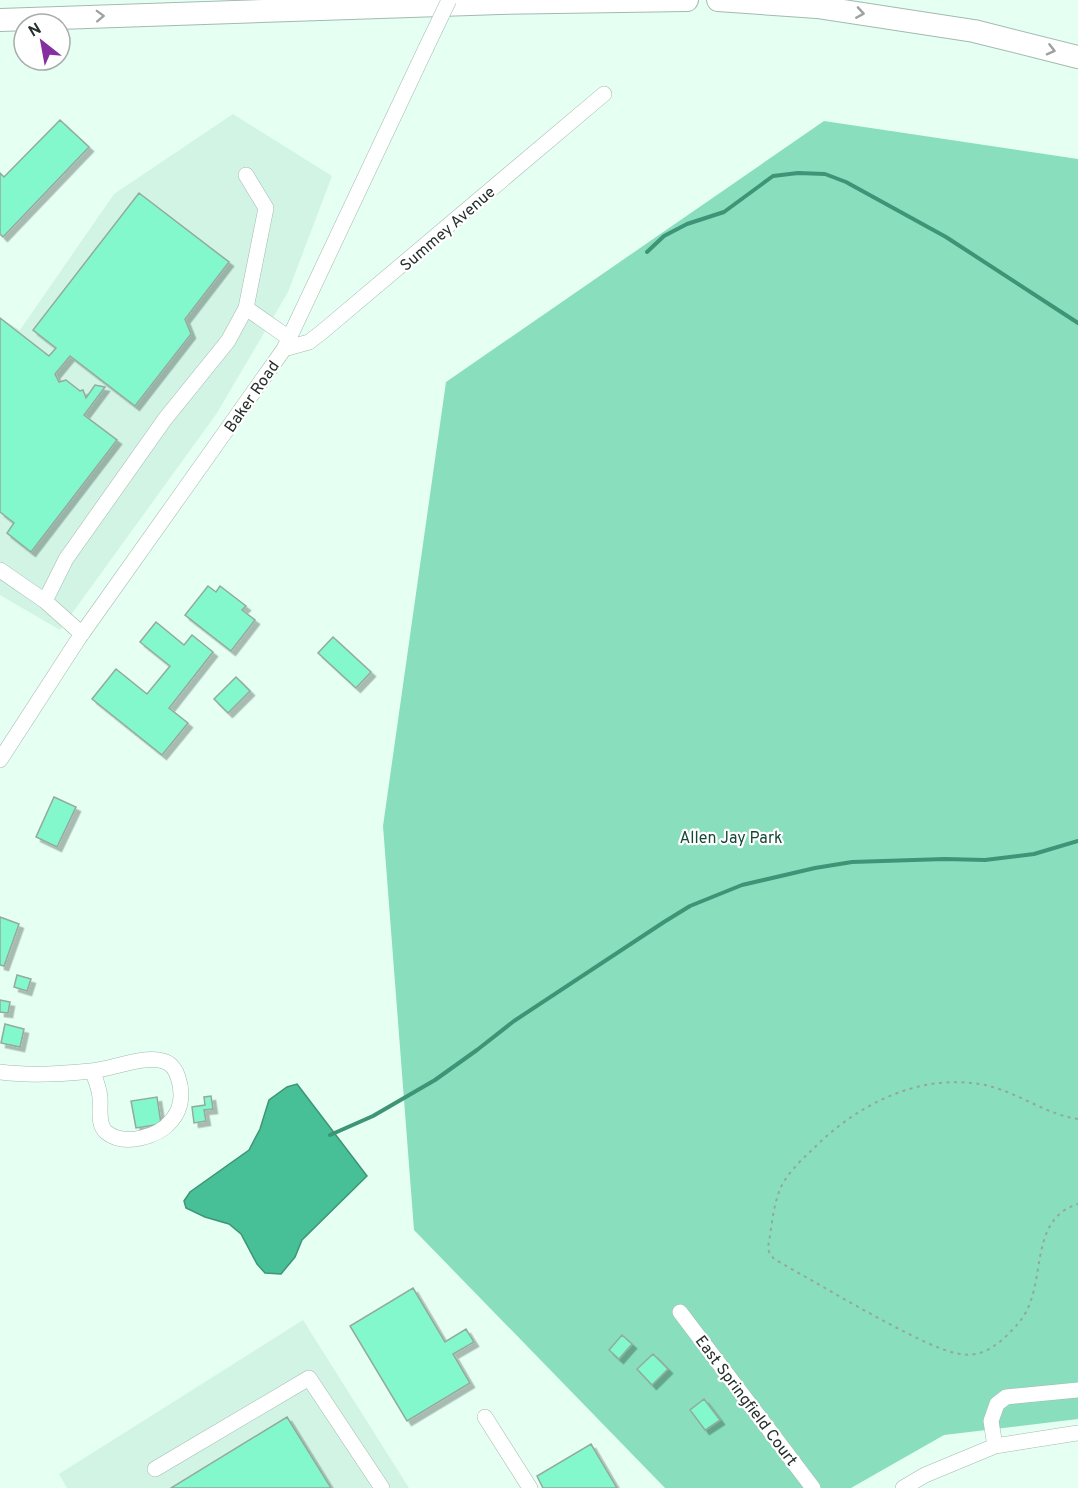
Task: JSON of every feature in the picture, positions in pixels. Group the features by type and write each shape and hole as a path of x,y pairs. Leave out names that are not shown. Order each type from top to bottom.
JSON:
{"highway":[{"path":"0,20 500,3 687,0"},
{"path":"718,0 817,7 963,29 1078,57"}],"street":[{"name":"Baker Road","path":"0,760 45,687 286,344 449,0"},
{"name":"Summey Avenue","path":"286,344 309,342 322,332 604,94"},
{"path":"45,601 66,558 165,419 228,341 246,308 266,208 246,175"},
{"path":"246,308 286,344"},
{"path":"0,570 45,601 82,634"},
{"path":"0,1072 16,1074 92,1071 160,1060 169,1063 176,1072 181,1087 180,1105 172,1120 163,1129 130,1140 118,1138 105,1132 101,1123 98,1085 92,1071"},
{"name":"East Springfield Court","path":"680,1312 813,1488"},
{"path":"154,1469 309,1378 382,1488"},
{"path":"995,1446 991,1421 997,1404 1006,1397 1078,1390"},
{"path":"485,1417 530,1488"},
{"path":"903,1488 925,1475 995,1446 1078,1433"}],"path":[{"path":"1078,1119 1052,1111 998,1088 979,1084 931,1084 901,1091 874,1102 822,1139 783,1183 777,1197 768,1247 774,1259 921,1340 957,1353 982,1353 1012,1331 1025,1315 1049,1228 1057,1214 1078,1204"}],"shaded area":[{"path":"233,114 332,176 288,292 217,413 60,630 0,595 0,318 20,330 114,194"},
{"path":"297,1084 367,1176 302,1240 295,1257 281,1274 265,1273 257,1264 241,1234 229,1224 205,1217 186,1208 184,1201 190,1192 249,1150 260,1129 269,1100 287,1087"},
{"path":"303,1320 409,1488 67,1488 59,1474"}],"green space":[{"name":"Allen Jay Park","path":"824,121 1078,159 1078,1419 944,1435 851,1488 665,1488 414,1230 383,826 446,382"}],"building":[{"path":"60,120 89,147 3,237 0,234 0,173 4,177"},
{"path":"139,193 229,262 185,319 191,334 135,406 70,356 55,374 59,382 66,380 80,391 83,390 86,398 95,385 105,387 84,415 117,440 31,552 7,533 14,523 0,512 0,318 49,356 56,348 33,330"},
{"path":"208,586 216,592 220,586 246,606 242,610 255,620 231,651 185,615"},
{"path":"156,622 184,645 192,635 213,652 169,708 188,723 162,755 92,699 116,669 147,694 170,666 140,642"},
{"path":"333,637 371,672 356,688 318,653"},
{"path":"236,677 250,691 228,713 214,699"},
{"path":"54,797 76,807 57,847 36,837"},
{"path":"0,917 19,924 4,966 0,965"},
{"path":"17,975 31,979 27,991 14,987"},
{"path":"0,1000 10,1002 8,1013 0,1012"},
{"path":"5,1024 24,1029 20,1047 1,1043"},
{"path":"211,1096 213,1109 204,1110 206,1121 194,1123 192,1107 205,1105 204,1097"},
{"path":"157,1097 161,1124 136,1128 131,1101"},
{"path":"413,1288 445,1342 466,1329 474,1342 453,1354 470,1383 407,1421 350,1326"},
{"path":"622,1335 632,1344 619,1359 609,1350"},
{"path":"653,1354 668,1369 652,1385 637,1369"},
{"path":"704,1399 720,1420 705,1430 690,1410"},
{"path":"287,1417 331,1488 171,1488"},
{"path":"591,1444 617,1488 543,1488 537,1476"}],"waterway":[{"path":"647,252 664,236 687,224 724,212 773,176 798,173 825,174 846,182 946,237 1078,323"},
{"path":"330,1135 373,1116 435,1080 514,1021 690,906 742,885 852,862 985,860 1034,854 1078,841"}]}
